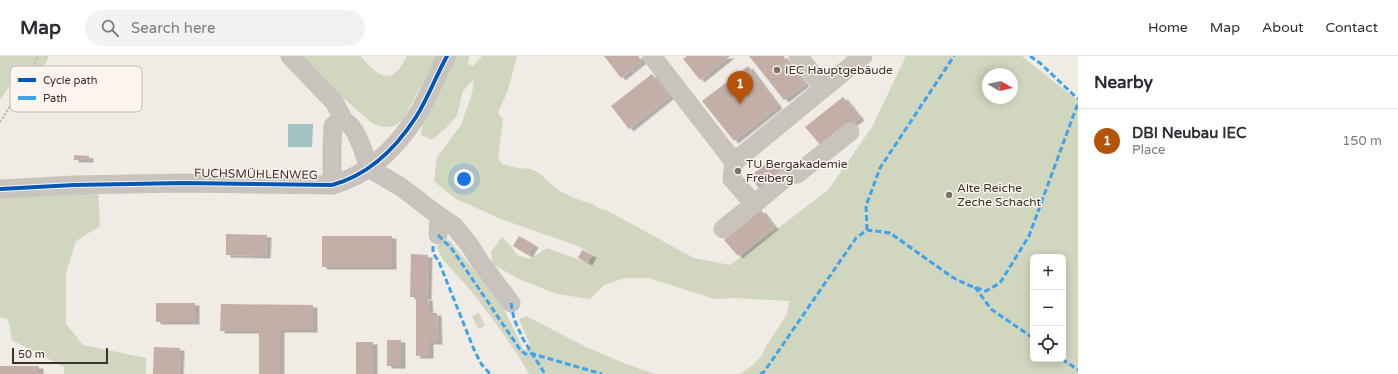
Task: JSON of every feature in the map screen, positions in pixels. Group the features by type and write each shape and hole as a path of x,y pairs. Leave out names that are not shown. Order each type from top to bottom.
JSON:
{"street":[{"path":"290,56 334,102 345,122 353,128 362,146 369,168 400,187 454,226 464,237 510,303"},
{"name":"FUCHSMÜHLENWEG","path":"0,189 74,185 183,183 332,185 346,181 378,162 395,145 416,116 447,56"},
{"path":"652,56 734,162"},
{"path":"798,56 824,88"},
{"path":"754,204 732,179 734,162 863,56"},
{"path":"332,185 333,126 338,122 345,122"},
{"path":"723,229 788,176 797,174 850,132"},
{"path":"438,235 440,216"}],"path":[{"path":"34,66 38,56"},
{"path":"0,122 10,106"}],"green space":[{"path":"0,56 49,56 44,66 10,66 10,85 0,100"},
{"path":"300,56 360,56 376,72 386,76 391,75 398,70 407,56 437,56 404,118 395,126 384,127 373,124 335,91"},
{"path":"452,56 471,56 469,57 468,64 473,66 482,56 517,56 508,90 498,113 503,119 498,158 502,164 518,168 531,169 539,173 560,191 574,198 592,204 600,209 608,211 694,258 730,265 828,190 872,127 906,56 1022,56 1078,101 1078,374 740,374 753,365 763,354 765,348 787,314 789,301 734,298 715,299 648,278 625,278 604,285 590,299 557,294 521,280 492,264 491,252 502,237 517,255 530,259 547,248 588,263 593,255 578,246 501,219 456,199 434,181 437,157 461,125 472,94 474,79 463,91 457,116 446,128 432,140 421,135 423,121"},
{"path":"98,185 100,226 76,241 66,273 66,324 83,345 146,358 146,374 64,374 64,367 12,340 8,319 0,317 0,189"},
{"path":"449,240 505,311 524,351 530,345 519,319 526,316 584,346 626,364 655,374 529,374 494,321 440,254 437,248 439,244"},
{"path":"479,313 485,326 478,329 472,316"}],"water":[{"path":"288,124 313,124 312,147 288,147"}],"building":[{"path":"604,56 638,56 642,61 621,78"},
{"path":"687,56 730,56 700,80 683,59"},
{"name":"IEC Hauptgebäude","path":"749,56 783,56 805,84 784,100"},
{"path":"748,66 778,106 734,141 702,101"},
{"path":"652,74 670,96 629,129 611,106"},
{"path":"843,97 860,118 822,147 805,127"},
{"path":"74,155 89,156 89,160 74,160"},
{"path":"772,159 782,173 761,190 749,177"},
{"path":"761,210 774,227 738,256 724,240"},
{"path":"226,234 267,235 266,256 226,255"},
{"path":"322,236 392,236 392,267 322,267"},
{"path":"519,236 534,245 528,255 513,246"},
{"path":"582,250 592,255 588,263 578,258"},
{"path":"411,254 428,255 427,297 410,297"},
{"path":"416,298 428,298 429,313 437,313 438,342 429,342 429,356 416,356"},
{"path":"156,303 195,303 195,322 156,322"},
{"path":"221,304 313,305 313,330 280,330 280,374 259,374 259,331 220,331"},
{"path":"387,340 401,340 401,366 387,366"},
{"path":"356,342 373,342 373,374 356,374"},
{"path":"154,347 180,348 179,374 153,374"},
{"path":"0,366 39,366 39,374 0,374"}],"marked path":[{"path":"867,230 866,206 880,168 954,56"},
{"path":"1030,56 1040,63 1078,99"},
{"path":"760,374 764,372 856,238 867,230 890,233 952,277 968,285 986,291 1000,283 1029,236 1078,103"},
{"path":"438,235 452,249 519,348 525,354 533,354 602,374"},
{"path":"433,246 433,253 439,262 475,352 482,365 490,374"},
{"path":"975,287 991,309 1030,336"},
{"path":"511,303 514,319 523,339 545,374"},
{"path":"1066,362 1078,370"}],"cycle path":[{"path":"0,189 74,185 183,183 332,185 358,175 370,167 390,150 400,139 420,110 447,56"}],"place":[{"name":"IEC Hauptgebäude","path":"777,70"},
{"name":"DBI Neubau IEC","path":"740,104"},
{"name":"TU Bergakademie Freiberg","path":"738,171"},
{"name":"Alte Reiche Zeche Schacht","path":"949,195"}]}
